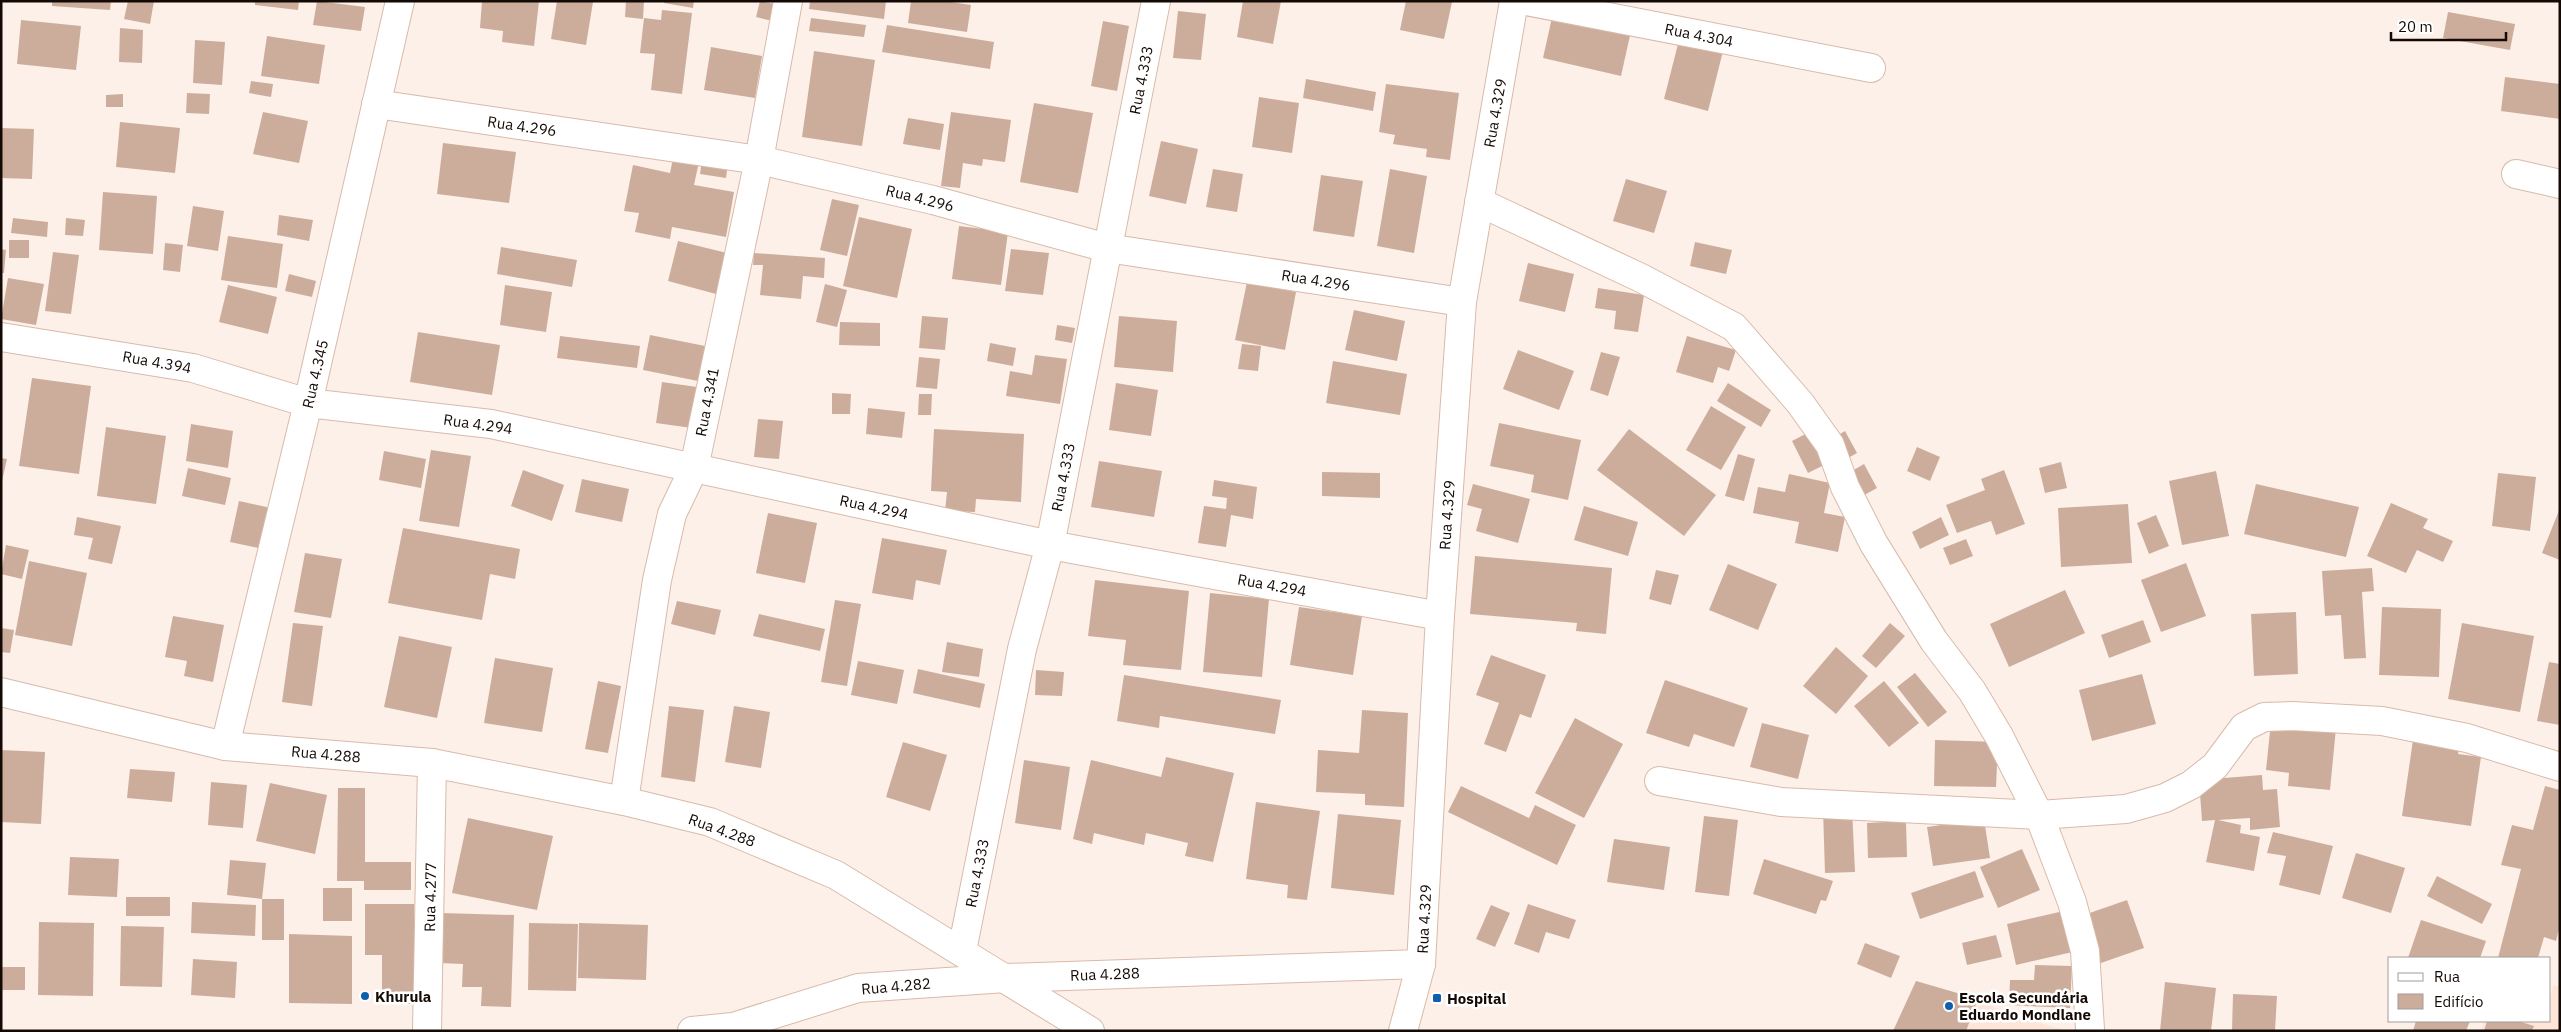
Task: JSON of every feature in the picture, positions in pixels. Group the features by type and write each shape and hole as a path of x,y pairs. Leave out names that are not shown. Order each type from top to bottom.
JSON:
{"street":[{"name":"Rua 4.345","path":"225,746 308,403 400,1"},
{"name":"Rua 4.341","path":"624,801 657,580 672,514 694,468 758,160 788,1"},
{"name":"Rua 4.333","path":"962,951 1022,649 1050,545 1156,1"},
{"name":"Rua 4.329","path":"1403,1031 1421,964 1440,616 1462,302 1514,1"},
{"name":"Rua 4.304","path":"1526,1 1871,68"},
{"name":"Rua 4.296","path":"376,104 758,160 933,200 1107,248 1462,302"},
{"path":"2516,174 2560,184"},
{"path":"1479,202 1641,278 1734,327 1800,403 1830,445 1845,487 1874,544 1934,641 1972,691 1999,736 2039,815 2072,902 2085,952 2090,1029"},
{"name":"Rua 4.394","path":"1,336 193,368 308,403"},
{"name":"Rua 4.294","path":"308,403 491,424 1050,545 1440,616"},
{"name":"Rua 4.288","path":"1,692 225,746 432,763 624,801 710,822 836,875 1006,978 1421,964"},
{"path":"1659,781 1781,802 2039,815 2126,809 2165,798 2191,785 2215,766 2244,727 2264,717 2292,716 2382,721 2468,738 2560,767"},
{"name":"Rua 4.277","path":"427,1031 432,763"},
{"path":"1006,978 1090,1031"},
{"name":"Rua 4.282","path":"692,1031 733,1027 858,988 1006,978"}],"shaded area":[{"name":"Escola Secundária Eduardo Mondlane","path":"1916,981 2065,1031 1899,1031"},
{"path":"2553,985 2560,987 2560,1031 2481,1031 2484,1022 2551,1022"}],"building":[{"path":"52,1 111,1 110,10 52,6"},
{"path":"128,1 154,1 150,24 124,19"},
{"path":"255,1 299,1 298,10 255,5"},
{"path":"317,1 365,7 361,31 313,25"},
{"path":"482,1 539,1 534,46 502,42 503,31 480,28"},
{"path":"557,1 593,2 586,45 551,39"},
{"path":"626,1 644,1 643,19 625,17"},
{"path":"664,1 694,1 693,8 664,3"},
{"path":"760,1 785,6 780,23 756,17"},
{"path":"810,1 886,1 884,19 809,9"},
{"path":"911,1 944,1 971,5 967,32 908,23"},
{"path":"1243,1 1281,1 1273,44 1237,37"},
{"path":"1406,1 1452,2 1444,39 1400,30"},
{"path":"662,10 692,13 682,94 651,90 655,54 640,53 644,18 661,20"},
{"path":"1178,11 1206,14 1201,60 1173,58"},
{"path":"2448,12 2515,24 2510,50 2443,38"},
{"path":"1553,13 1631,31 1621,76 1543,58"},
{"path":"811,18 866,25 864,37 809,31"},
{"path":"21,20 81,26 76,70 17,64"},
{"path":"1103,21 1129,26 1117,91 1091,86"},
{"path":"887,25 994,42 990,69 882,52"},
{"path":"120,28 143,30 142,63 119,62"},
{"path":"267,36 325,45 319,84 261,76"},
{"path":"195,40 225,42 222,85 193,83"},
{"path":"1679,40 1723,51 1708,111 1664,99"},
{"path":"711,47 762,56 755,98 704,90"},
{"path":"814,51 875,60 862,146 802,137"},
{"path":"2505,77 2560,84 2560,119 2501,111"},
{"path":"1306,79 1376,92 1373,111 1303,98"},
{"path":"251,81 273,84 271,97 249,93"},
{"path":"1386,84 1459,93 1450,160 1426,157 1427,149 1393,144 1395,135 1379,132"},
{"path":"187,93 210,94 209,114 186,113"},
{"path":"123,94 123,107 106,107 106,95"},
{"path":"1259,97 1299,103 1292,153 1252,147"},
{"path":"1034,103 1093,113 1078,193 1020,182"},
{"path":"263,112 308,121 299,163 253,154"},
{"path":"951,112 1011,120 1005,162 983,159 982,166 963,163 960,188 941,186"},
{"path":"908,118 944,124 940,150 903,144"},
{"path":"120,122 180,128 175,173 116,167"},
{"path":"1,128 34,129 32,179 1,178"},
{"path":"1161,141 1198,149 1186,204 1149,196"},
{"path":"443,143 516,152 509,203 437,194"},
{"path":"674,153 700,157 694,185 734,192 726,237 672,227 670,239 635,232 639,213 624,211 633,165 670,173"},
{"path":"702,160 728,163 726,178 700,174"},
{"path":"1213,169 1243,174 1237,212 1206,207"},
{"path":"1390,169 1427,176 1414,253 1377,246"},
{"path":"1321,175 1363,181 1354,237 1313,231"},
{"path":"1626,179 1667,191 1654,233 1613,221"},
{"path":"103,192 157,196 153,254 99,250"},
{"path":"832,199 859,205 847,256 820,250"},
{"path":"193,206 224,211 218,251 187,246"},
{"path":"279,215 313,220 309,241 277,235"},
{"path":"859,217 912,229 897,298 843,286"},
{"path":"13,218 48,222 47,237 11,233"},
{"path":"66,218 85,220 83,236 65,235"},
{"path":"959,226 1008,232 1001,285 952,279"},
{"path":"228,236 283,244 277,288 221,280"},
{"path":"9,240 29,240 29,258 9,258"},
{"path":"678,241 727,253 716,294 668,281"},
{"path":"1695,242 1732,250 1726,274 1690,266"},
{"path":"165,243 183,245 180,272 163,270"},
{"path":"501,247 577,260 572,287 497,274"},
{"path":"1,249 6,250 4,273 1,273"},
{"path":"1011,249 1049,253 1043,295 1005,291"},
{"path":"53,252 79,255 71,314 45,311"},
{"path":"754,253 825,258 824,278 803,276 801,299 760,295 763,265 753,265"},
{"path":"1528,263 1574,274 1565,312 1519,301"},
{"path":"289,274 316,281 312,297 285,291"},
{"path":"8,278 44,284 36,325 1,319"},
{"path":"1247,282 1296,292 1285,350 1235,340"},
{"path":"825,284 847,290 837,327 816,322"},
{"path":"228,285 277,297 268,334 219,322"},
{"path":"505,285 552,292 546,332 500,325"},
{"path":"1598,288 1644,295 1638,332 1614,329 1616,311 1595,308"},
{"path":"1354,310 1405,321 1397,361 1345,350"},
{"path":"922,316 948,318 945,350 919,348"},
{"path":"1119,316 1177,321 1173,372 1114,367"},
{"path":"840,322 880,323 880,346 839,345"},
{"path":"1057,325 1075,328 1072,343 1055,340"},
{"path":"418,332 500,345 492,395 410,382"},
{"path":"650,335 715,348 708,383 643,370"},
{"path":"560,336 640,346 637,368 557,358"},
{"path":"1687,336 1736,350 1729,371 1718,367 1713,383 1676,372"},
{"path":"990,343 1016,348 1013,366 987,361"},
{"path":"1242,344 1261,346 1258,371 1238,369"},
{"path":"1518,350 1574,371 1559,410 1503,389"},
{"path":"1601,352 1620,357 1608,396 1590,390"},
{"path":"1035,355 1067,359 1060,404 1006,396 1010,371 1032,375"},
{"path":"919,357 940,359 937,389 916,387"},
{"path":"1333,361 1407,374 1400,415 1326,403"},
{"path":"32,378 91,386 79,474 19,466"},
{"path":"662,382 704,388 699,429 656,423"},
{"path":"1116,383 1158,390 1151,436 1109,430"},
{"path":"1728,383 1771,410 1761,427 1717,401"},
{"path":"832,393 851,394 850,414 832,414"},
{"path":"919,394 932,394 931,415 918,415"},
{"path":"1711,406 1746,427 1721,470 1686,450"},
{"path":"868,408 905,412 902,438 866,434"},
{"path":"758,419 783,421 779,459 754,457"},
{"path":"1499,423 1581,440 1568,500 1531,492 1534,475 1490,466"},
{"path":"191,424 233,431 228,468 186,461"},
{"path":"106,427 166,436 156,504 97,496"},
{"path":"934,429 1024,434 1021,502 976,499 975,512 945,511 947,492 931,491"},
{"path":"1629,429 1716,495 1684,536 1597,470"},
{"path":"1815,429 1832,461 1808,473 1792,441"},
{"path":"1845,431 1857,453 1843,461 1830,440"},
{"path":"1917,447 1940,457 1930,481 1907,471"},
{"path":"431,450 471,456 459,527 419,521"},
{"path":"384,451 426,459 421,488 379,480"},
{"path":"1738,454 1755,459 1744,501 1725,496"},
{"path":"1,458 7,459 2,481 1,481"},
{"path":"1099,461 1162,471 1154,517 1091,507"},
{"path":"2061,462 2067,488 2045,493 2039,468"},
{"path":"1864,464 1877,488 1859,498 1847,474"},
{"path":"188,468 231,478 225,505 182,496"},
{"path":"523,470 564,485 552,521 511,506"},
{"path":"2004,470 2025,524 1996,535 1991,521 1957,533 1946,505 1985,490 1981,479"},
{"path":"2216,471 2229,536 2182,545 2169,481"},
{"path":"1322,472 1380,473 1380,498 1322,496"},
{"path":"2498,473 2536,477 2530,531 2492,526"},
{"path":"1789,474 1830,483 1824,513 1845,517 1838,552 1795,543 1799,522 1753,513 1758,487 1785,492"},
{"path":"582,479 629,489 622,522 575,512"},
{"path":"1214,480 1257,487 1253,519 1231,515 1226,547 1198,543 1204,506 1226,509 1227,498 1212,496"},
{"path":"1473,484 1530,499 1518,543 1476,531 1482,509 1467,505"},
{"path":"2256,484 2359,507 2346,557 2244,534"},
{"path":"239,501 271,508 263,549 230,542"},
{"path":"2391,503 2428,519 2423,528 2453,541 2443,562 2417,550 2406,573 2367,556"},
{"path":"2128,504 2132,563 2061,567 2058,508"},
{"path":"1584,506 1638,522 1628,556 1574,540"},
{"path":"2560,508 2560,560 2542,553"},
{"path":"768,513 817,523 805,583 756,573"},
{"path":"2156,515 2169,546 2149,554 2137,523"},
{"path":"77,517 121,526 112,564 88,559 93,538 74,535"},
{"path":"1941,517 1949,535 1920,549 1912,532"},
{"path":"403,528 520,549 515,579 490,574 482,620 388,603"},
{"path":"882,538 947,550 940,585 916,580 913,600 872,593"},
{"path":"1966,539 1973,556 1950,565 1943,548"},
{"path":"6,545 29,550 22,579 1,574"},
{"path":"305,553 342,559 331,618 294,612"},
{"path":"1475,556 1612,568 1606,634 1576,631 1577,623 1470,614"},
{"path":"29,561 87,573 72,646 15,635"},
{"path":"2186,563 2206,616 2161,632 2141,580"},
{"path":"1728,564 1777,584 1758,630 1709,610"},
{"path":"2372,568 2374,591 2362,592 2366,658 2344,659 2341,615 2325,616 2322,571"},
{"path":"1656,570 1679,575 1671,605 1649,599"},
{"path":"1095,580 1189,591 1181,670 1123,665 1126,640 1088,636"},
{"path":"2065,590 2085,633 2009,667 1990,624"},
{"path":"1210,593 1269,599 1262,677 1203,672"},
{"path":"835,600 861,604 847,686 821,682"},
{"path":"677,601 721,610 715,635 671,624"},
{"path":"1299,607 1362,616 1353,675 1290,665"},
{"path":"2382,607 2441,609 2439,677 2379,675"},
{"path":"2296,612 2298,674 2254,676 2251,614"},
{"path":"759,614 825,629 820,651 753,636"},
{"path":"173,616 224,625 213,682 184,676 187,661 165,657"},
{"path":"2143,620 2151,642 2109,658 2101,635"},
{"path":"293,623 323,626 312,706 282,702"},
{"path":"1890,623 1905,636 1876,668 1862,656"},
{"path":"2462,623 2534,636 2520,712 2448,699"},
{"path":"1,628 14,630 10,653 1,652"},
{"path":"399,636 452,647 437,718 384,707"},
{"path":"947,642 983,649 979,677 942,672"},
{"path":"1836,647 1868,676 1836,714 1803,686"},
{"path":"1491,655 1546,675 1531,718 1520,714 1506,752 1484,744 1499,703 1476,695"},
{"path":"495,658 553,668 542,732 484,723"},
{"path":"858,661 904,670 897,704 851,695"},
{"path":"2549,662 2560,664 2560,725 2537,721"},
{"path":"918,669 985,684 980,708 913,693"},
{"path":"1036,670 1064,672 1062,696 1035,695"},
{"path":"1915,673 1947,712 1928,727 1897,687"},
{"path":"2142,674 2156,724 2092,741 2079,690"},
{"path":"1124,675 1281,700 1275,734 1160,716 1159,728 1117,721"},
{"path":"1665,680 1748,708 1734,747 1694,734 1689,747 1646,733"},
{"path":"598,681 621,686 608,753 585,749"},
{"path":"1884,681 1919,723 1889,747 1854,706"},
{"path":"669,706 704,710 695,782 661,777"},
{"path":"734,706 770,712 761,768 725,762"},
{"path":"1362,710 1408,713 1404,807 1365,805 1365,794 1316,792 1318,750 1359,753"},
{"path":"1575,718 1623,744 1584,818 1535,793"},
{"path":"2271,722 2336,728 2330,790 2288,786 2289,773 2266,770"},
{"path":"1762,723 1809,735 1798,779 1750,767"},
{"path":"2414,733 2461,739 2458,754 2481,757 2471,826 2402,816"},
{"path":"1935,740 1998,742 1996,787 1934,786"},
{"path":"903,742 947,755 930,811 886,797"},
{"path":"1,750 45,752 41,824 1,822"},
{"path":"1166,757 1234,773 1213,862 1185,856 1188,843 1146,833 1144,845 1094,833 1092,844 1073,839 1091,760 1161,777"},
{"path":"1024,760 1070,767 1061,830 1015,823"},
{"path":"130,769 175,772 172,802 127,798"},
{"path":"2262,775 2263,790 2277,789 2280,827 2250,830 2250,818 2218,820 2241,825 2240,833 2260,837 2254,871 2206,862 2215,820 2202,821 2199,780"},
{"path":"211,782 247,785 243,828 208,825"},
{"path":"270,783 327,795 315,854 256,841"},
{"path":"1461,786 1529,818 1535,805 1576,825 1557,865 1448,812"},
{"path":"2545,786 2560,790 2560,925 2556,941 2544,937 2538,957 2498,957 2521,869 2501,865 2512,825 2533,830"},
{"path":"338,788 365,788 365,862 411,862 411,890 364,890 364,881 337,881"},
{"path":"1256,802 1320,811 1307,900 1287,898 1288,885 1246,879"},
{"path":"1852,809 1855,872 1825,873 1823,810"},
{"path":"1338,814 1401,820 1394,895 1331,888"},
{"path":"1704,816 1738,820 1729,896 1695,892"},
{"path":"468,818 553,836 537,910 452,893"},
{"path":"1984,819 1990,858 1933,866 1927,827"},
{"path":"1906,821 1907,857 1868,858 1867,823"},
{"path":"2273,832 2333,846 2320,895 2279,885 2286,856 2267,853"},
{"path":"1614,839 1670,847 1664,890 1607,882"},
{"path":"2022,849 2040,890 1998,908 1980,867"},
{"path":"2356,853 2405,868 2391,913 2342,898"},
{"path":"70,857 119,859 117,897 68,895"},
{"path":"1764,859 1833,881 1826,901 1821,900 1816,914 1753,894"},
{"path":"230,860 266,863 262,899 227,895"},
{"path":"1975,871 1984,897 1920,919 1911,893"},
{"path":"2437,876 2492,904 2482,924 2427,896"},
{"path":"323,888 352,888 352,921 323,921"},
{"path":"126,897 170,897 170,916 126,916"},
{"path":"262,899 284,899 284,940 262,940"},
{"path":"2127,900 2144,948 2098,964 2081,916"},
{"path":"192,902 256,905 255,936 191,933"},
{"path":"365,904 414,904 414,1004 382,1004 382,955 365,955"},
{"path":"1528,904 1576,920 1569,939 1546,932 1539,953 1514,944"},
{"path":"1491,905 1510,913 1495,947 1476,939"},
{"path":"2068,910 2077,951 2016,965 2007,924"},
{"path":"441,913 514,915 511,1007 481,1006 482,987 462,987 463,964 439,963"},
{"path":"2421,920 2486,941 2480,957 2408,957"},
{"path":"39,922 94,923 93,996 38,995"},
{"path":"529,923 578,924 576,991 528,990"},
{"path":"579,923 648,925 646,980 578,978"},
{"path":"121,926 164,927 162,987 120,986"},
{"path":"289,934 352,936 352,1004 289,1003"},
{"path":"1996,935 2002,957 1967,965 1962,943"},
{"path":"1865,943 1900,956 1891,978 1857,964"},
{"path":"193,959 237,962 235,998 191,995"},
{"path":"2035,965 2072,966 2070,1008 2009,1005 2010,980 2034,980"},
{"path":"1,967 25,967 25,990 1,990"},
{"name":"Escola Secundária Eduardo Mondlane","path":"1916,981 1978,999 1966,1031 1893,1031"},
{"path":"2165,982 2216,988 2211,1031 2160,1031"},
{"path":"2233,994 2277,996 2275,1031 2232,1031"},
{"path":"2416,1022 2470,1022 2466,1031 2413,1031"},
{"path":"2487,1022 2521,1022 2534,1026 2532,1031 2484,1031"}],"place":[{"name":"Khurula","path":"365,996"},
{"name":"Hospital","path":"1437,998"},
{"name":"Escola Secundária Eduardo Mondlane","path":"1949,1006"}]}
